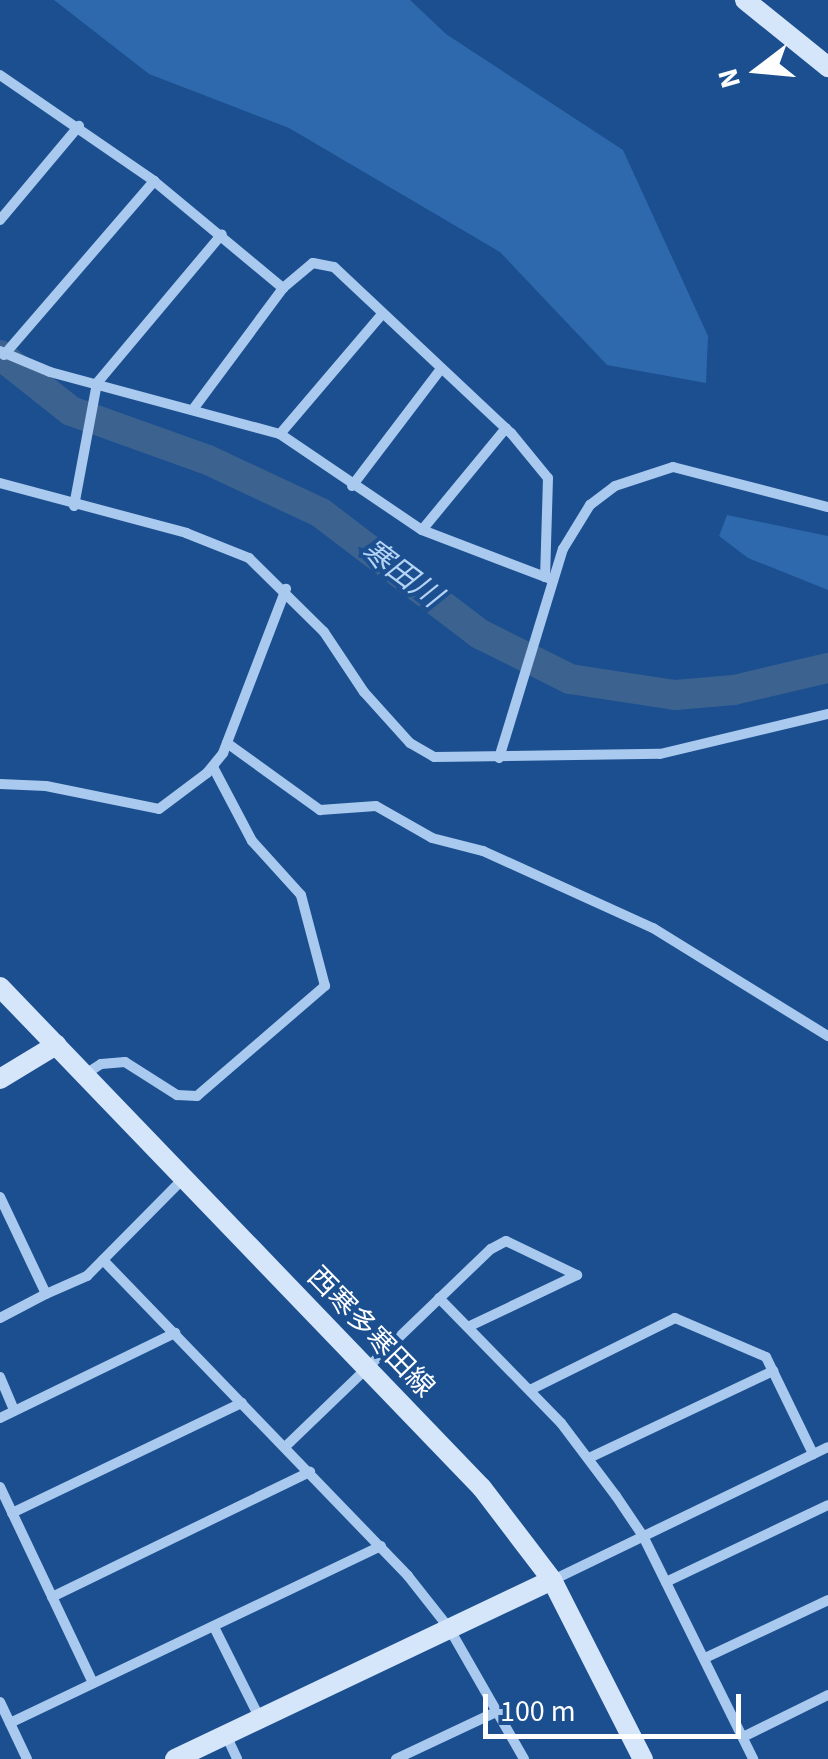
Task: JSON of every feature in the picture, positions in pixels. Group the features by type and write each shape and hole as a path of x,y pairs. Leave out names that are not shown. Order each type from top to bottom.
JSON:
{"main road":[{"path":"744,0 828,67"},
{"name":"西寒多寒田線","path":"0,987 456,1458 552,1580 643,1759"},
{"path":"0,1079 25,1070 56,1045"},
{"path":"176,1759 552,1580"}],"street":[{"path":"2,81 80,126 222,234 283,288"},
{"path":"0,220 80,126"},
{"path":"154,181 2,353 280,434 422,530 549,579"},
{"path":"74,506 97,383 222,234"},
{"path":"194,408 283,288 312,263 334,267 506,428 548,478 552,503 549,579"},
{"path":"280,434 382,314"},
{"path":"352,486 440,370"},
{"path":"422,530 506,428"},
{"path":"499,758 549,579 573,527 590,506 648,472 673,466 828,507"},
{"path":"0,483 225,546 286,589 417,749 448,759 660,754 828,714"},
{"path":"0,784 46,786 152,811 213,767 227,743 286,589"},
{"path":"227,743 320,810 376,806 432,838 483,851 653,928 828,1036"},
{"path":"84,1075 102,1064 125,1062 177,1095 198,1096 325,986 325,966 308,934 301,896 252,841 213,767"},
{"path":"0,1318 87,1276 184,1178"},
{"path":"0,1197 46,1294"},
{"path":"286,1446 439,1298 506,1242 577,1275 468,1327"},
{"path":"103,1260 380,1546 449,1628 524,1759"},
{"path":"439,1298 530,1390 589,1458 643,1536 753,1759"},
{"path":"530,1390 675,1318 766,1357 813,1454"},
{"path":"0,1418 176,1334"},
{"path":"589,1458 773,1371"},
{"path":"0,1377 14,1410"},
{"path":"12,1513 242,1403"},
{"path":"552,1580 828,1447"},
{"path":"52,1597 310,1472"},
{"path":"0,1487 94,1684"},
{"path":"666,1582 828,1505"},
{"path":"10,1723 380,1546"},
{"path":"705,1658 828,1600"},
{"path":"214,1627 259,1717"},
{"path":"743,1737 828,1696"},
{"path":"0,1702 27,1759"},
{"path":"396,1759 498,1712"},
{"path":"226,1734 237,1759"}],"shaded area":[{"path":"54,0 410,0 446,34 623,150 708,336 706,383 607,365 500,252 289,128 149,74"},
{"path":"727,515 828,536 828,590 748,558 719,536"}],"waterway":[{"name":"寒田川","path":"0,355 71,411 208,460 321,513 480,634 570,679 675,695 734,690 828,668"}]}
